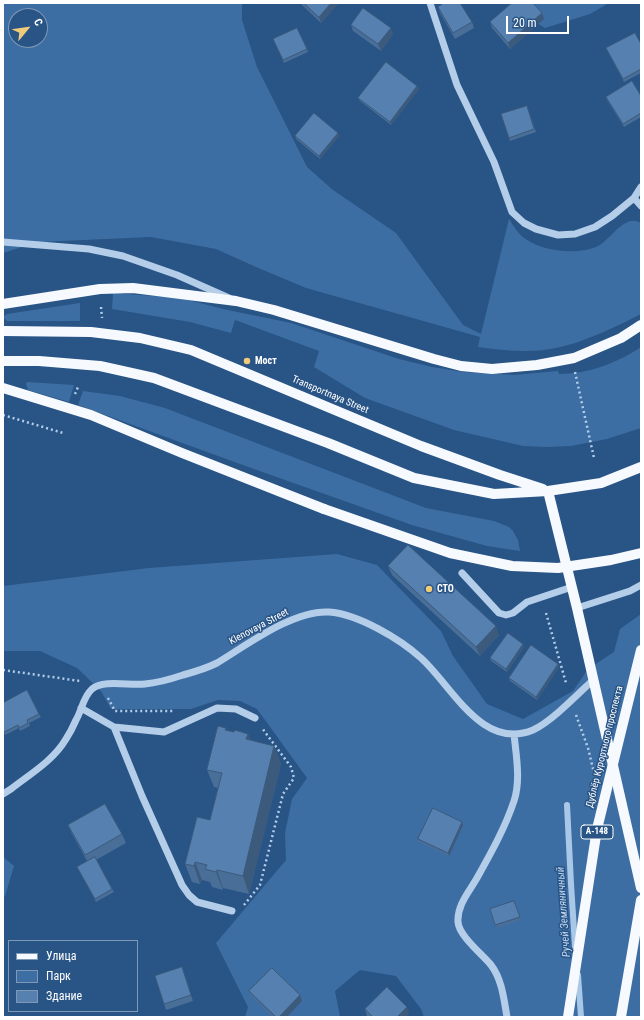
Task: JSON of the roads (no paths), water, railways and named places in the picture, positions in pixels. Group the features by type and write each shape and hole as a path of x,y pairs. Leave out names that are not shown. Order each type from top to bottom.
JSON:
{"main road":[{"path":"3,304 100,289 133,288 236,301 274,310 434,359 461,366 492,369 537,365 574,358 621,338 641,325"},
{"name":"Transportnaya Street","path":"3,331 91,332 140,338 191,350 421,446 548,491"},
{"name":"Transportnaya Street","path":"3,361 39,361 100,366 154,378 328,443 414,478 494,494 548,491 601,483 641,467"},
{"path":"3,388 91,415 182,453 324,508 450,553 512,566 558,568 611,560 641,553"},
{"path":"548,491 577,608 641,888"},
{"name":"Дублёр Курортного проспекта","path":"568,1017 597,829 641,650"},
{"path":"621,1017 641,900"}],"street":[{"path":"430,3 457,85 494,162 512,212 536,230 558,235 575,234 595,227 612,216 634,198 641,187"},
{"path":"634,198 641,206"},
{"path":"3,242 88,249 123,256 177,275 236,301"},
{"path":"462,573 499,613 506,615 513,613 527,602 572,587"},
{"path":"577,608 630,591 641,585"},
{"name":"Klenovaya Street","path":"81,708 85,697 101,684 145,684 182,675 214,664 283,624 310,614 329,612 347,616 382,630 421,658 466,709 480,722 497,731 514,734 541,726 593,680"},
{"path":"3,794 57,752 77,720 81,708 114,727 164,732 217,708 236,709 255,718"},
{"path":"114,727 142,796 182,885 189,895 197,902 232,911"},
{"path":"507,1017 500,982 492,966 466,938 458,923 459,911 463,900 477,878 505,826 515,799 517,776 514,734"}],"waterway":[{"name":"Ручей Земляничный","path":"567,805 575,946"},
{"name":"Ручей Земляничный","path":"578,975 581,1017"}],"place":[{"name":"Мост","path":"247,361"},
{"name":"СТО","path":"429,589"}]}
